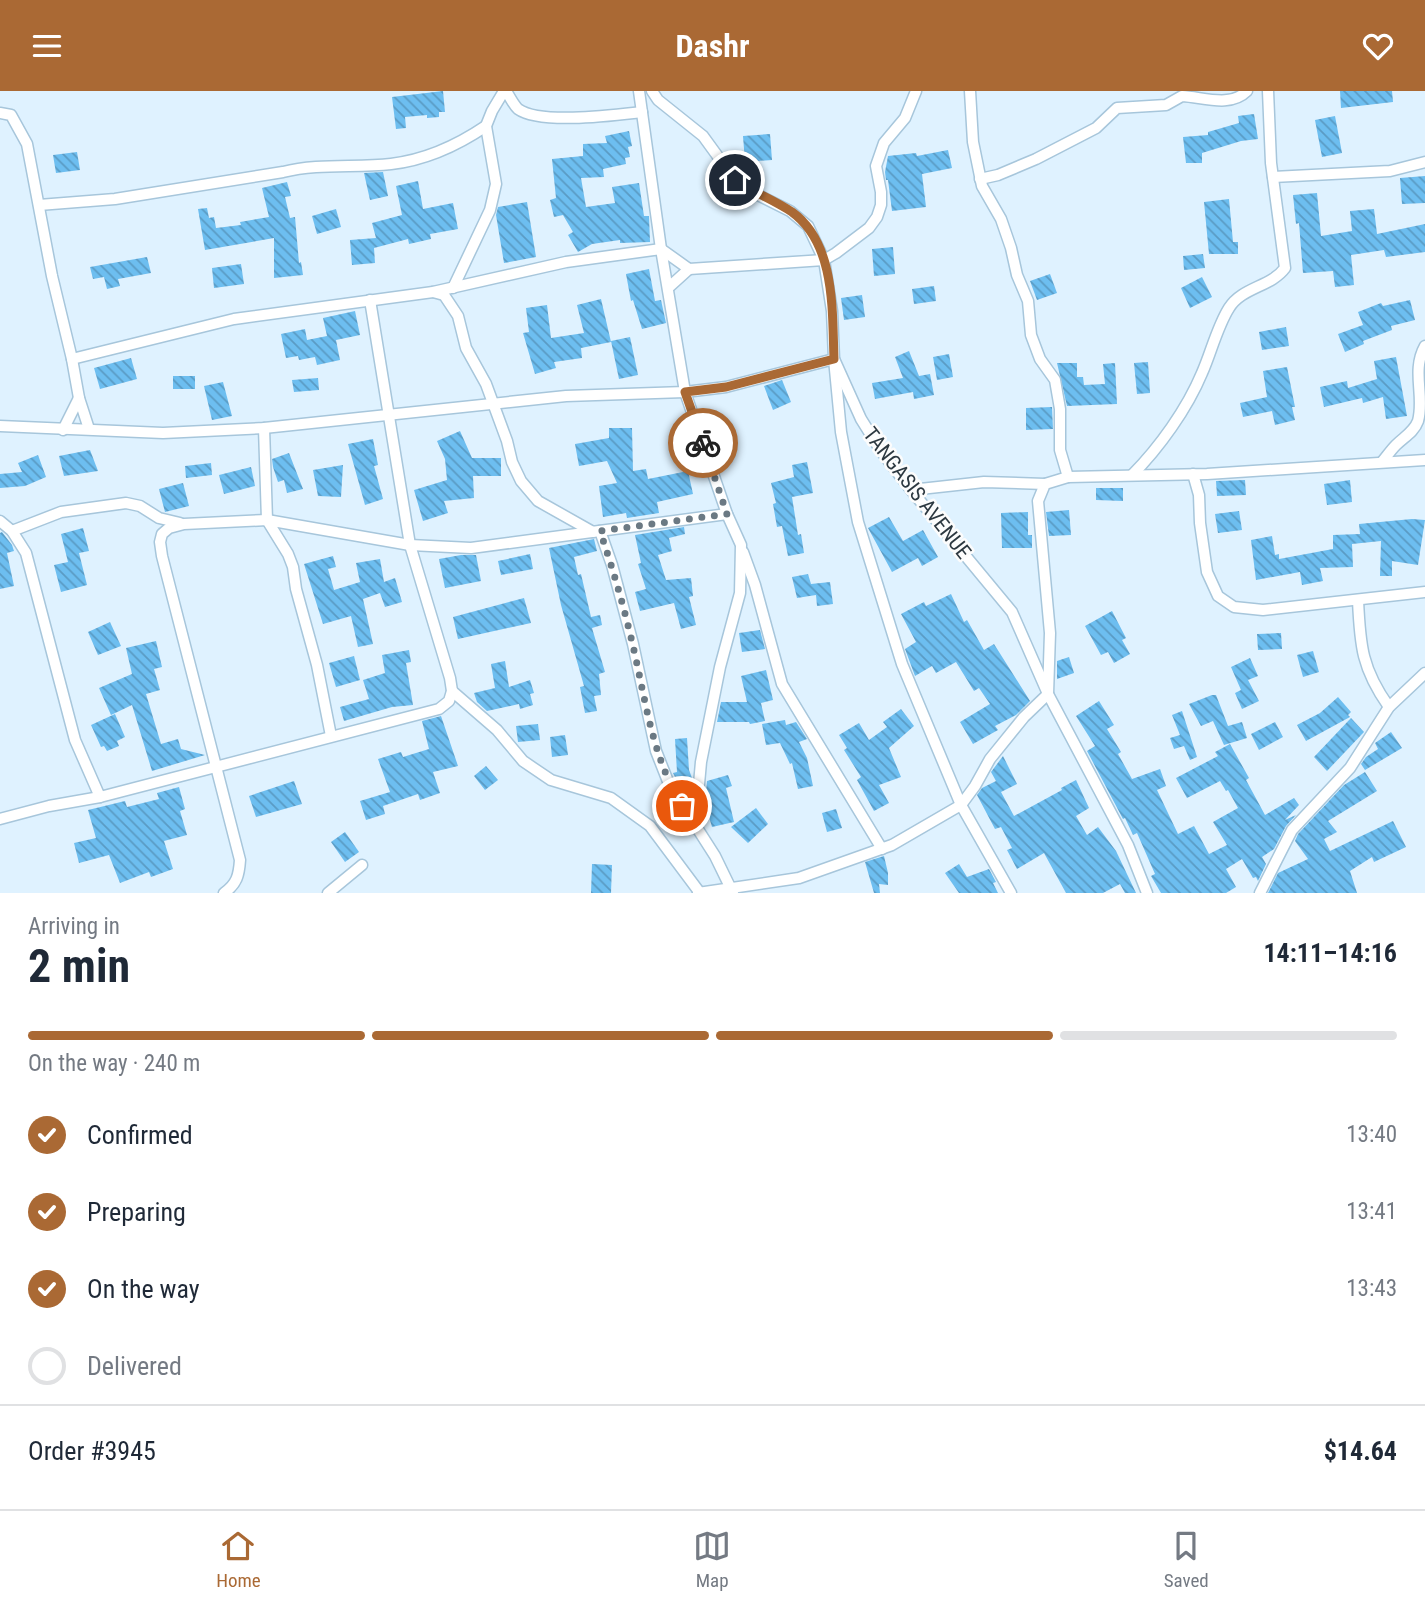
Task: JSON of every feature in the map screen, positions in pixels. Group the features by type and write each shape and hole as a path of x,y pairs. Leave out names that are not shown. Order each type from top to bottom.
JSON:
{"street":[{"path":"453,288 490,209 496,184 486,126 505,91 517,107 537,116 570,117 642,112"},
{"path":"639,91 661,249 685,392 727,514 755,585 782,684 882,849"},
{"name":"TANGASIS AVENUE","path":"652,91 658,100 703,136 735,180 752,192 790,211 808,226 824,260 832,311 834,359 861,419 911,490 1013,612 1048,694 1128,845 1147,893"},
{"path":"668,288 689,269 824,260 869,228 881,205 876,166 884,143 905,118 916,91"},
{"path":"970,91 973,142 985,195 1001,219 1011,248 1017,275 1028,301 1031,335 1040,359 1055,380 1060,409 1060,450 1068,477"},
{"path":"981,179 1036,159 1085,134 1096,128 1117,108 1166,105 1182,96 1208,101 1223,100 1242,96 1247,91"},
{"path":"1132,475 1161,444 1201,377 1229,309 1242,294 1278,275 1285,268 1273,177 1268,91"},
{"path":"0,113 10,115 27,144 52,277 79,398 89,429"},
{"path":"38,205 115,199 305,166 388,165 405,162 467,139 486,126"},
{"path":"1273,177 1390,171 1425,162"},
{"path":"72,359 234,319 433,292 566,262 661,249 689,269"},
{"path":"433,292 443,295 458,316 466,348 486,384 521,481 538,501 596,532 612,565 633,644 656,751 669,784 715,856 733,891"},
{"path":"0,819 49,806 100,797 439,709 449,701 452,691 410,545 370,300"},
{"path":"1382,462 1418,422 1419,357 1425,346"},
{"path":"0,426 163,433 264,428 566,396 685,392 726,387 834,359 841,432 858,522 902,664 961,805 1011,893"},
{"path":"63,430 79,398"},
{"path":"264,428 267,520 293,567 331,736"},
{"path":"911,490 984,482 1045,484 1068,477 1193,474 1425,460"},
{"path":"1193,474 1199,495 1207,572 1218,596 1234,607 1263,610 1425,592"},
{"path":"452,691 497,730 523,761 551,781 611,798 650,826 699,893 733,891 799,878 882,849 961,805 990,759 1024,717 1048,694 1050,633 1038,501 1045,484"},
{"path":"12,531 61,512 126,503 140,506 159,518 184,524"},
{"path":"224,893 234,886 239,875 240,860 160,542 162,534 169,527 267,520 410,545 471,548 727,514"},
{"path":"0,521 12,531 26,553 75,740 100,797"},
{"path":"695,828 701,761 720,667 740,593 741,545"},
{"path":"1359,600 1365,664 1377,690 1389,707"},
{"path":"1260,893 1292,830 1350,768 1389,707 1425,673"},
{"path":"328,893 362,865"}],"building":[{"path":"443,91 445,112 439,112 439,117 405,117 406,128 396,129 392,97"},
{"path":"1340,91 1392,91 1393,102 1341,108"},
{"path":"1254,114 1258,139 1241,141 1202,153 1202,163 1186,163 1183,137 1208,135 1208,132 1239,123 1238,116"},
{"path":"1335,116 1342,153 1322,157 1315,120"},
{"path":"629,131 632,146 628,147 630,157 625,158 626,164 603,169 604,177 581,178 586,207 615,203 612,187 639,183 644,216 649,216 650,242 620,243 620,240 592,244 578,252 568,235 573,232 563,215 554,217 550,200 556,198 552,159 583,156 583,144 607,143 605,136"},
{"path":"770,134 772,160 745,162 743,136"},
{"path":"948,150 952,168 922,174 926,207 892,211 885,172 888,156 916,153 917,156"},
{"path":"77,152 80,170 56,173 53,155"},
{"path":"383,172 388,196 370,200 364,173"},
{"path":"1425,176 1425,203 1402,204 1400,178"},
{"path":"418,181 423,209 453,203 458,229 430,234 431,239 409,244 408,239 374,248 375,263 352,265 350,240 376,238 372,223 402,215 396,186"},
{"path":"287,182 291,196 285,197 290,218 295,217 299,263 301,262 303,275 274,278 274,238 205,250 198,209 207,208 209,218 214,217 216,228 241,225 240,222 269,217 262,188"},
{"path":"1317,193 1321,236 1352,231 1350,211 1374,209 1377,234 1425,224 1425,252 1386,257 1384,250 1351,255 1354,285 1335,287 1333,271 1303,273 1299,223 1296,224 1293,195"},
{"path":"1229,199 1233,242 1238,242 1238,254 1209,254 1204,202"},
{"path":"527,202 536,257 504,263 496,215 498,207"},
{"path":"336,209 341,227 317,234 312,216"},
{"path":"893,247 895,274 874,276 872,249"},
{"path":"1203,254 1205,268 1184,270 1183,256"},
{"path":"147,257 151,273 118,279 120,286 107,289 104,277 93,279 90,267"},
{"path":"241,264 244,284 214,288 212,268"},
{"path":"649,269 655,301 661,300 666,323 642,329 633,300 631,301 626,274"},
{"path":"1050,274 1057,293 1037,300 1030,281"},
{"path":"1202,277 1212,297 1190,308 1181,288"},
{"path":"934,286 936,301 914,304 912,289"},
{"path":"862,295 865,317 844,320 841,298"},
{"path":"601,299 611,342 581,348 582,358 554,362 556,368 535,374 523,333 529,332 526,308 547,305 551,338 584,333 577,305"},
{"path":"1410,300 1415,320 1391,326 1392,330 1363,341 1364,344 1345,352 1338,334 1363,325 1358,312 1381,303 1383,306"},
{"path":"355,311 360,335 336,340 340,360 317,365 315,357 299,360 298,356 286,358 281,334 305,329 307,340 327,336 323,318"},
{"path":"1286,327 1289,346 1262,350 1259,332"},
{"path":"630,337 638,375 619,379 611,341"},
{"path":"909,351 919,376 930,374 934,395 914,399 913,392 875,399 872,383 903,378 895,357"},
{"path":"949,354 953,377 937,380 933,357"},
{"path":"1396,357 1407,416 1386,419 1383,397 1363,403 1362,398 1324,407 1320,387 1347,381 1348,388 1377,379 1374,361"},
{"path":"131,358 137,379 100,389 94,368"},
{"path":"1148,362 1150,393 1137,394 1134,363"},
{"path":"1057,363 1077,363 1077,377 1083,377 1084,385 1105,384 1103,364 1115,363 1117,404 1067,406"},
{"path":"1287,367 1295,420 1275,425 1272,411 1243,417 1240,403 1267,397 1263,371"},
{"path":"173,376 195,376 195,389 173,389"},
{"path":"318,378 319,390 294,392 292,380"},
{"path":"782,380 791,402 773,410 764,386"},
{"path":"223,382 232,416 212,420 204,386"},
{"path":"1052,407 1053,429 1026,430 1026,408"},
{"path":"609,428 632,428 633,471 646,469 648,479 688,471 693,494 657,502 659,513 627,518 626,513 603,517 599,486 617,483 607,461 579,466 575,444 609,438"},
{"path":"460,431 472,458 501,458 501,476 473,476 474,498 444,501 448,513 423,521 414,490 447,480 445,459 437,441"},
{"path":"373,439 378,465 374,466 383,499 365,505 348,444"},
{"path":"90,450 98,471 64,476 59,456"},
{"path":"289,453 303,489 287,493 284,480 278,482 272,459"},
{"path":"38,455 46,477 25,486 0,488 0,474 22,472 18,463"},
{"path":"807,462 813,493 792,497 804,553 788,556 782,526 777,527 773,504 776,503 771,483 794,477 792,465"},
{"path":"211,463 212,475 186,478 185,466"},
{"path":"343,465 341,497 318,496 313,470"},
{"path":"251,467 255,486 224,494 219,475"},
{"path":"1245,480 1246,495 1217,496 1216,481"},
{"path":"1350,480 1352,502 1327,505 1324,484"},
{"path":"183,483 189,506 165,512 159,489"},
{"path":"1096,488 1123,488 1123,501 1096,500"},
{"path":"1069,510 1071,535 1049,536 1046,512"},
{"path":"1239,511 1242,530 1218,533 1215,514"},
{"path":"1028,512 1028,535 1032,535 1032,548 1002,548 1001,513"},
{"path":"889,517 903,541 923,530 938,557 922,566 918,558 892,572 868,528"},
{"path":"1425,520 1418,565 1392,561 1392,576 1380,576 1381,541 1352,544 1353,567 1320,568 1323,581 1302,585 1300,572 1256,580 1251,540 1272,536 1275,555 1279,554 1279,559 1333,549 1333,535 1360,534 1359,524"},
{"path":"684,527 685,534 669,538 672,551 658,555 666,580 691,578 693,596 689,597 696,625 681,629 674,603 640,611 635,592 646,589 638,564 641,563 635,535"},
{"path":"83,528 89,551 79,553 87,585 61,592 54,565 68,562 61,534"},
{"path":"2,532 14,551 7,553 14,586 0,589 0,533"},
{"path":"594,539 597,551 574,557 578,575 581,574 591,617 600,615 602,625 592,628 605,672 599,674 601,695 594,696 597,711 585,713 580,687 584,686 561,605 549,548"},
{"path":"530,554 533,569 501,575 498,561"},
{"path":"476,555 481,581 445,588 439,559"},
{"path":"333,556 336,567 328,569 334,590 360,582 356,563 380,559 384,582 395,578 402,602 385,607 380,593 363,599 373,644 358,647 351,616 323,624 304,564"},
{"path":"808,574 811,584 830,582 833,604 817,606 816,595 797,598 792,577"},
{"path":"951,594 964,622 967,620 984,650 994,644 1030,701 1016,715 995,726 998,730 973,744 960,722 990,704 979,688 974,691 956,662 936,673 932,666 915,676 905,649 916,642 901,614 924,602 926,606"},
{"path":"524,598 531,623 458,639 453,617"},
{"path":"1112,611 1126,638 1122,640 1130,654 1114,663 1108,652 1101,655 1085,626"},
{"path":"110,622 121,646 98,655 88,632"},
{"path":"760,630 765,649 742,652 739,633"},
{"path":"1281,633 1282,649 1258,650 1257,634"},
{"path":"156,641 162,667 154,669 160,690 146,694 161,744 178,739 181,749 205,755 152,771 132,705 111,715 99,688 132,674 126,648"},
{"path":"409,650 411,662 406,663 413,705 392,707 344,721 340,707 369,699 363,680 385,673 382,655"},
{"path":"1313,651 1319,672 1303,677 1297,655"},
{"path":"354,656 360,680 336,687 329,663"},
{"path":"1069,657 1074,673 1057,679 1057,661"},
{"path":"1250,658 1258,676 1248,680 1259,701 1242,709 1235,693 1241,690 1231,667"},
{"path":"505,661 509,687 530,680 534,693 530,694 533,705 520,709 519,704 487,711 477,702 474,693 495,688 491,664"},
{"path":"766,670 773,700 761,703 765,721 750,724 717,722 721,702 747,702 741,676"},
{"path":"1216,695 1228,726 1242,722 1247,738 1224,745 1213,721 1201,726 1189,704"},
{"path":"1338,697 1351,712 1348,715 1350,717 1306,741 1297,725 1320,713"},
{"path":"1099,701 1114,725 1107,729 1121,752 1118,754 1132,779 1160,769 1166,786 1157,790 1178,834 1194,826 1209,854 1227,845 1213,822 1238,808 1220,781 1187,798 1176,778 1218,756 1215,752 1230,744 1265,815 1294,798 1299,805 1285,820 1296,815 1286,826 1274,849 1262,857 1266,864 1258,881 1256,877 1253,878 1242,859 1226,869 1236,887 1226,893 1161,893 1151,876 1155,874 1137,833 1133,835 1125,818 1123,819 1087,751 1095,746 1076,716"},
{"path":"901,709 914,726 889,748 901,777 879,785 889,803 874,811 857,780 861,777 844,750 847,748 839,735 859,723 869,740 887,727 883,722"},
{"path":"1182,711 1197,757 1190,760 1184,746 1174,749 1170,738 1180,735 1172,715"},
{"path":"115,714 125,737 117,741 119,746 107,751 104,746 101,747 91,725"},
{"path":"441,716 458,766 433,772 440,793 420,800 418,794 383,806 385,814 366,820 360,801 390,792 378,759 401,752 403,757 429,749 422,721"},
{"path":"1351,718 1364,732 1327,771 1314,757"},
{"path":"785,720 786,725 796,722 807,739 799,742 807,758 813,786 798,789 792,763 790,764 780,743 766,745 762,724"},
{"path":"1275,722 1283,737 1259,750 1251,734"},
{"path":"538,724 540,740 518,742 516,726"},
{"path":"1391,732 1402,748 1365,770 1361,764 1378,749 1375,743"},
{"path":"565,735 568,755 552,757 550,737"},
{"path":"687,738 692,778 691,788 682,790 673,773 677,772 675,739"},
{"path":"1003,756 1017,784 1001,792 1014,816 1076,780 1089,808 1076,816 1087,835 1098,827 1116,851 1136,893 1125,893 1120,884 1103,893 1066,893 1044,853 1017,869 1007,850 1012,848 1001,827 995,829 977,795 982,788 996,781 991,772"},
{"path":"486,766 498,780 485,790 474,776"},
{"path":"1365,772 1377,791 1328,821 1337,832 1324,839 1330,851 1393,821 1406,847 1374,862 1372,857 1350,871 1357,893 1268,893 1278,873 1308,859 1295,841 1298,834 1344,785"},
{"path":"728,775 732,786 726,788 734,822 712,827 705,803 707,781"},
{"path":"294,781 302,804 256,817 249,796"},
{"path":"179,787 185,809 180,811 187,835 164,841 173,869 151,877 149,872 120,883 109,855 79,863 74,843 96,838 88,810 125,801 127,807 159,799 157,793"},
{"path":"756,808 768,824 748,843 731,827"},
{"path":"836,809 842,828 827,832 822,813"},
{"path":"345,832 359,852 345,862 331,842"},
{"path":"884,856 888,885 879,884 880,893 874,893 865,862"},
{"path":"592,864 612,865 611,893 591,893"},
{"path":"959,864 967,877 989,869 998,893 959,893 945,873"}],"way so far":[{"path":"682,806 669,784 656,751 633,644 600,531 727,514 703,443"}],"route":[{"path":"703,443 685,392 726,387 834,359 832,311 824,260 808,226 790,211 752,192 735,180"}]}
